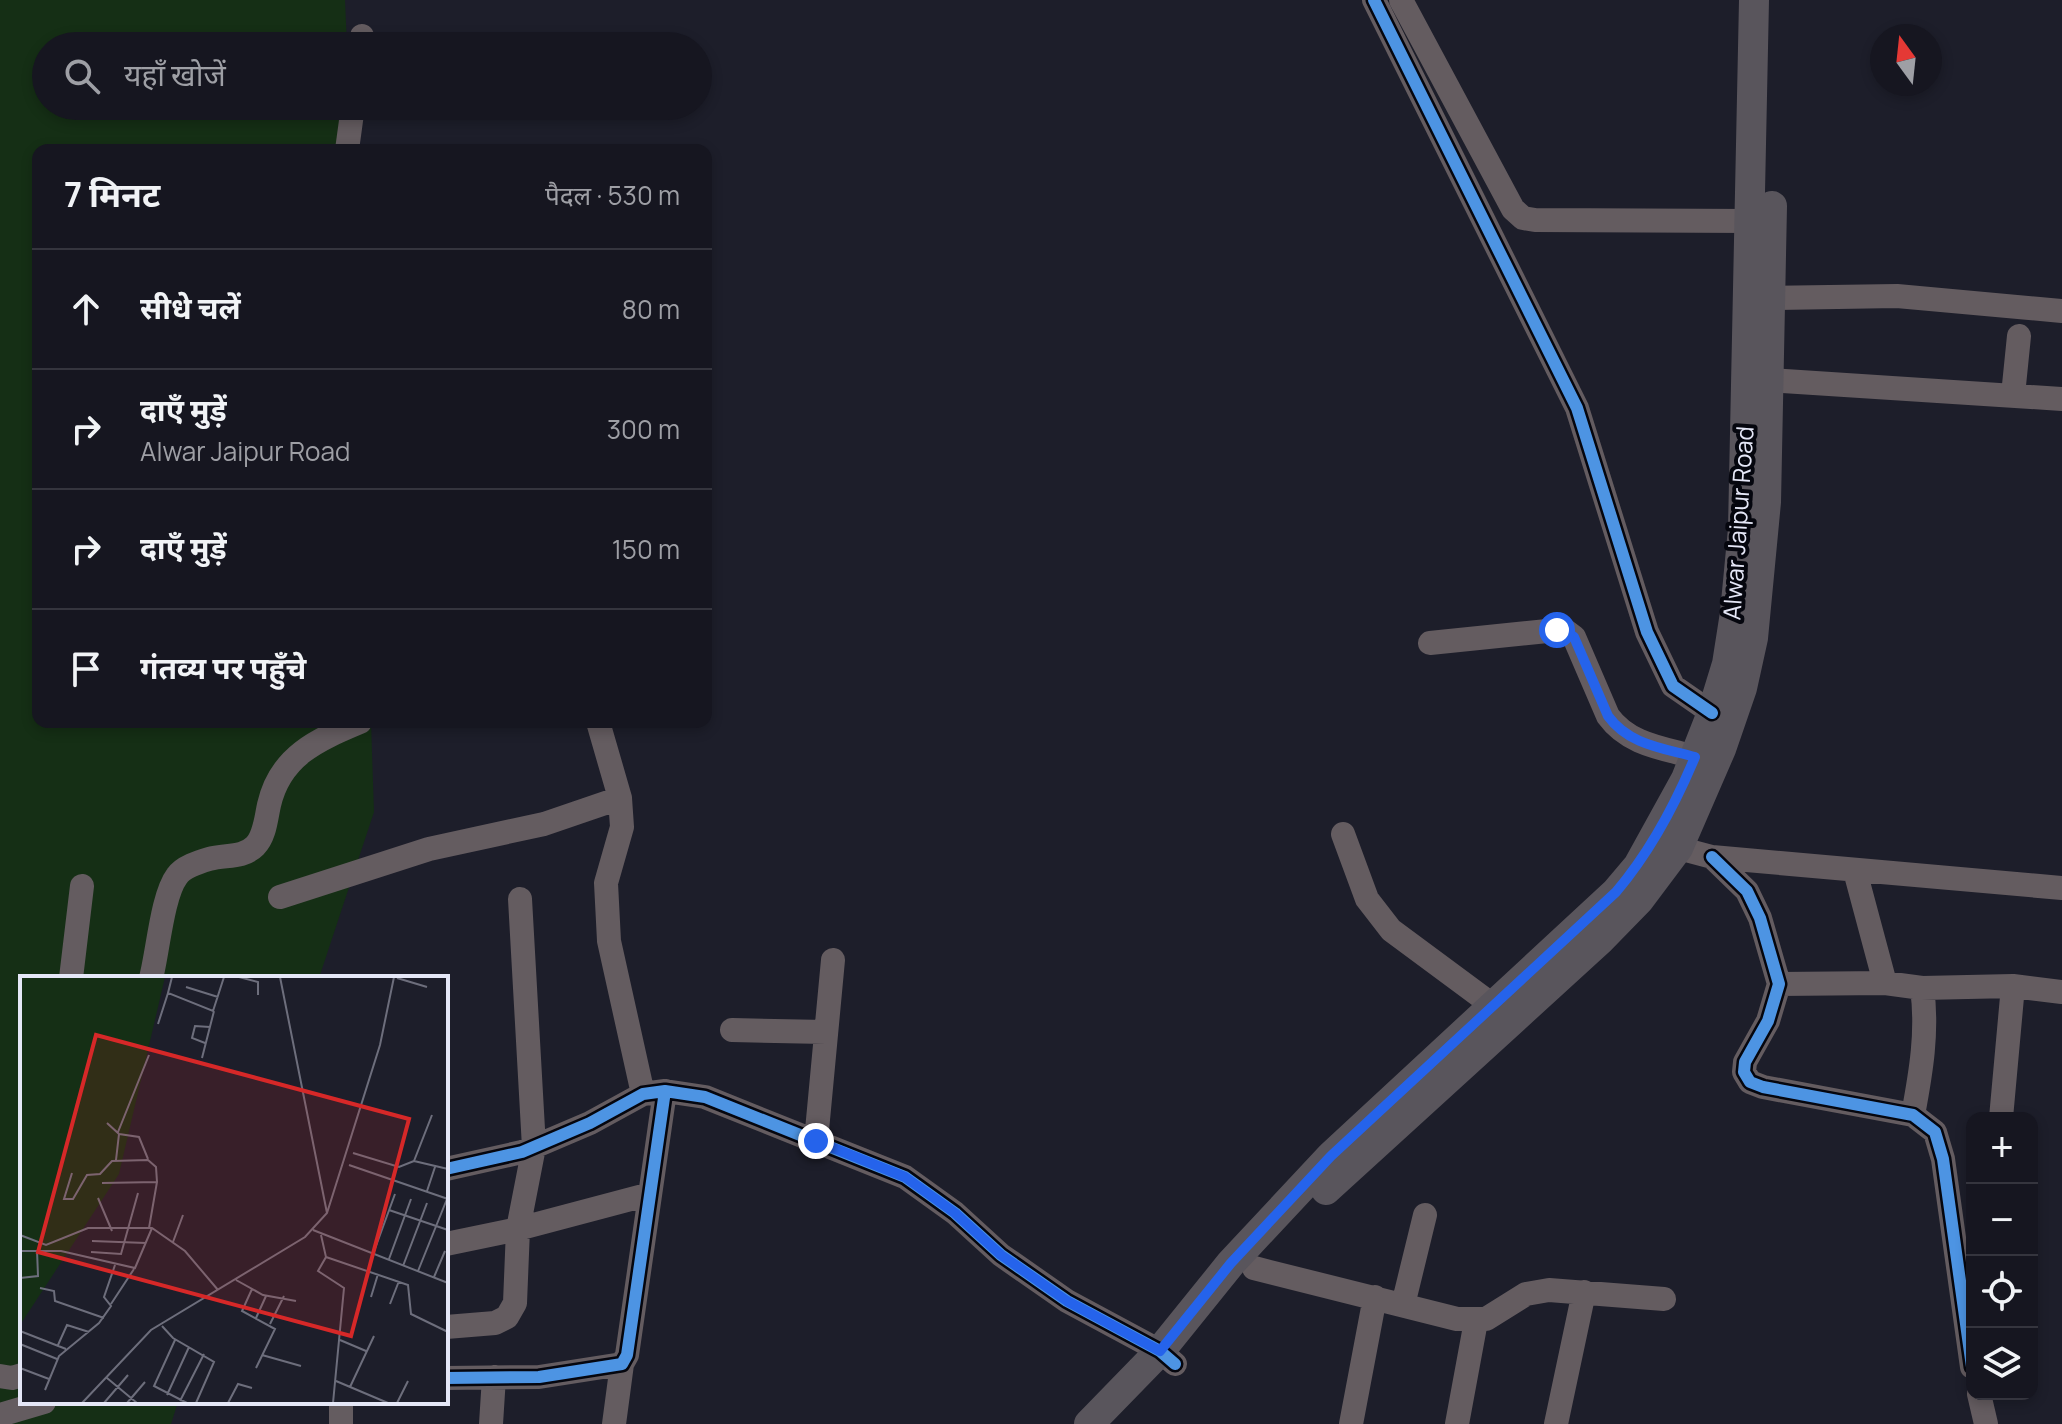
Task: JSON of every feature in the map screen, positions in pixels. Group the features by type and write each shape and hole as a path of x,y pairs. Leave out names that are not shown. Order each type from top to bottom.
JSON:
{"main road":[{"name":"Alwar Jaipur Road","path":"1089,1424 1168,1357 1351,1166 1599,941 1639,900 1666,844 1721,749 1742,688 1753,638 1766,502 1768,380 1759,329 1751,221 1754,0"},
{"name":"Alwar Jaipur Road","path":"1117,1424 1168,1357 1231,1263 1331,1156 1495,1007 1616,892 1638,866 1666,844 1727,664 1740,570 1759,329 1770,298 1775,0"}],"street":[{"path":"1374,0 1577,408 1647,632 1673,686 1712,713"},
{"path":"1401,0 1485,160 1513,209 1523,218 1751,221"},
{"path":"348,144 351,120"},
{"path":"1770,298 1897,296 2062,311"},
{"path":"2013,395 2019,336"},
{"path":"1768,380 2062,399"},
{"path":"1430,643 1566,631 1574,637 1614,725 1637,741 1695,757"},
{"path":"151,976 168,894 178,874 212,858 242,855 254,847 261,838 273,786 306,747 330,728"},
{"path":"600,728 620,798 622,827 606,883 609,941 654,1093 650,1194 614,1424"},
{"path":"280,897 429,849 544,824 620,798"},
{"path":"1343,834 1367,899 1391,930 1495,1007"},
{"path":"1666,844 1712,857 1855,871 2062,884"},
{"path":"1712,857 1747,891 1760,918 1779,984 1768,1021 1745,1062 1744,1072 1750,1082 1763,1087 1913,1115 1935,1132 1966,1328"},
{"path":"1855,871 1885,983"},
{"path":"71,976 82,886"},
{"path":"448,1327 495,1323 507,1317 515,1303 518,1229 534,1147 520,899"},
{"path":"816,1141 833,960"},
{"path":"1779,984 1885,983 1922,988 2013,986 2062,992"},
{"path":"2002,1112 2013,986"},
{"path":"1913,1115 1923,1061 1926,1013 1922,988"},
{"path":"732,1030 826,1032"},
{"path":"448,1169 522,1152 654,1093 685,1092 705,1097 905,1177 955,1213 1001,1255 1067,1301 1168,1357"},
{"path":"448,1244 518,1229 650,1194"},
{"path":"1403,1305 1425,1215"},
{"path":"1254,1268 1457,1319 1476,1321 1486,1319 1526,1294 1549,1290 1664,1299"},
{"path":"1556,1424 1584,1292"},
{"path":"1351,1424 1375,1297"},
{"path":"1457,1424 1476,1321"},
{"path":"448,1378 539,1377 622,1364"},
{"path":"0,1376 20,1376"},
{"path":"491,1424 494,1377"},
{"path":"1980,1400 1986,1424"},
{"path":"0,1415 37,1404"}],"green space":[{"path":"0,0 345,0 346,32 32,32 32,120 350,120 351,144 32,144 32,728 371,728 374,812 320,976 20,976 20,1404 177,1404 171,1424 0,1424"}],"cycle path":[{"path":"1374,0 1577,408 1647,632 1673,686 1712,713"},
{"path":"1712,857 1747,891 1760,918 1779,984 1768,1021 1745,1062 1744,1072 1750,1082 1763,1087 1913,1115 1935,1132 1943,1159 1967,1328"},
{"path":"448,1169 522,1152 590,1123 643,1094 665,1091 705,1097 905,1177 955,1213 1001,1255 1067,1301 1160,1351 1175,1364"},
{"path":"448,1378 539,1377 622,1364 627,1355 665,1091"}],"route":[{"path":"816,1141 905,1177 955,1213 1001,1255 1067,1301 1160,1351 1231,1263 1331,1156 1616,892 1638,866 1653,841 1695,757 1637,741 1614,725 1574,637 1571,633 1557,630"}]}
